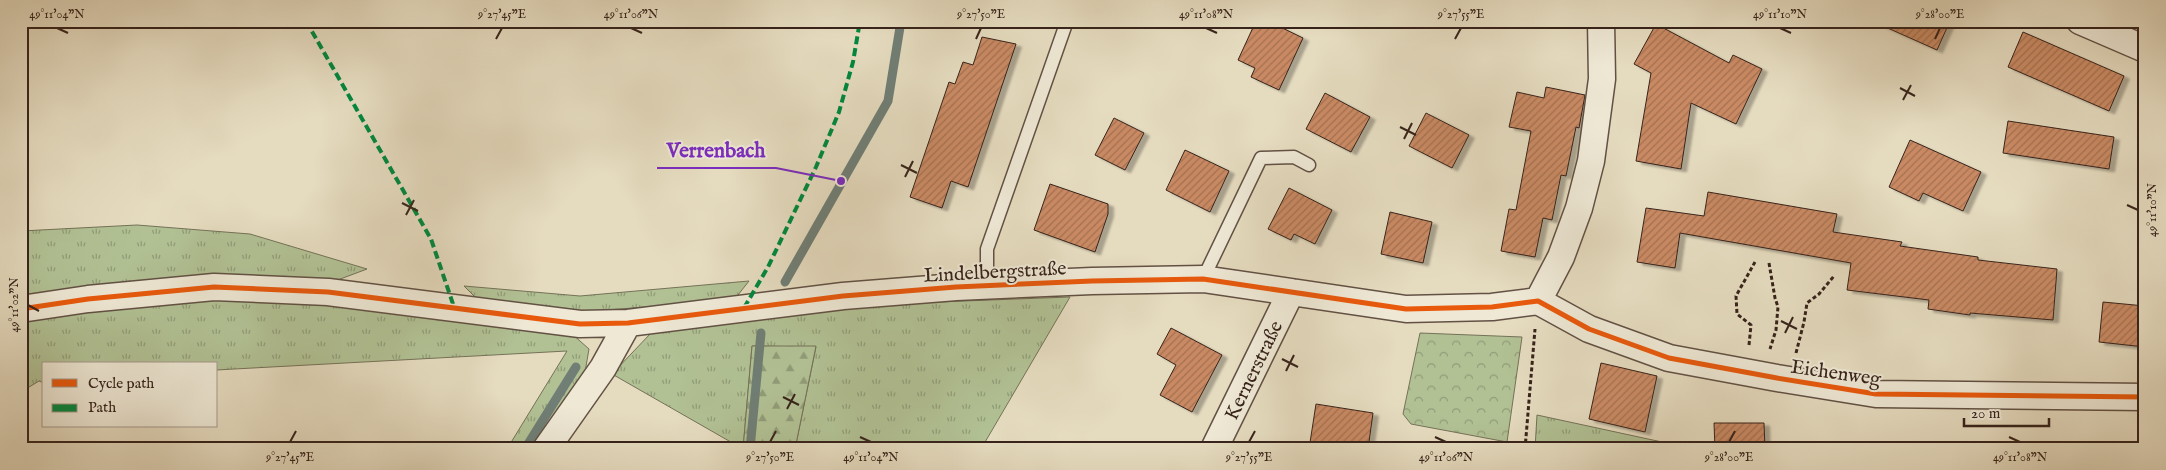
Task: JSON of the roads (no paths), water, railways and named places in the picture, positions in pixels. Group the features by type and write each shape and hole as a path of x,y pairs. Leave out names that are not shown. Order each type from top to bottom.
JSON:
{"street":[{"path":"1538,301 1561,257 1579,208 1591,161 1602,80 1601,21"},
{"path":"2080,21 2145,49"},
{"name":"Lindelbergstraße","path":"21,309 88,299 214,287 328,292 580,324 628,323 843,296 987,285 1203,279 1406,309 1492,307 1538,301"},
{"name":"Kernerstraße","path":"1214,449 1291,292"},
{"name":"Eichenweg","path":"1538,301 1589,328 1669,358 1876,394 2145,396"},
{"path":"546,449 603,368 628,323"}],"lane":[{"name":"Lindelbergstraße","path":"987,285 987,249 1067,21"},
{"path":"1203,279 1261,158 1294,157 1309,165"}],"waterway":[{"path":"785,282 888,101 901,21"},
{"path":"750,449 761,333"},
{"path":"525,449 576,367"}],"place":[{"name":"Verrenbach","path":"841,181"}]}
